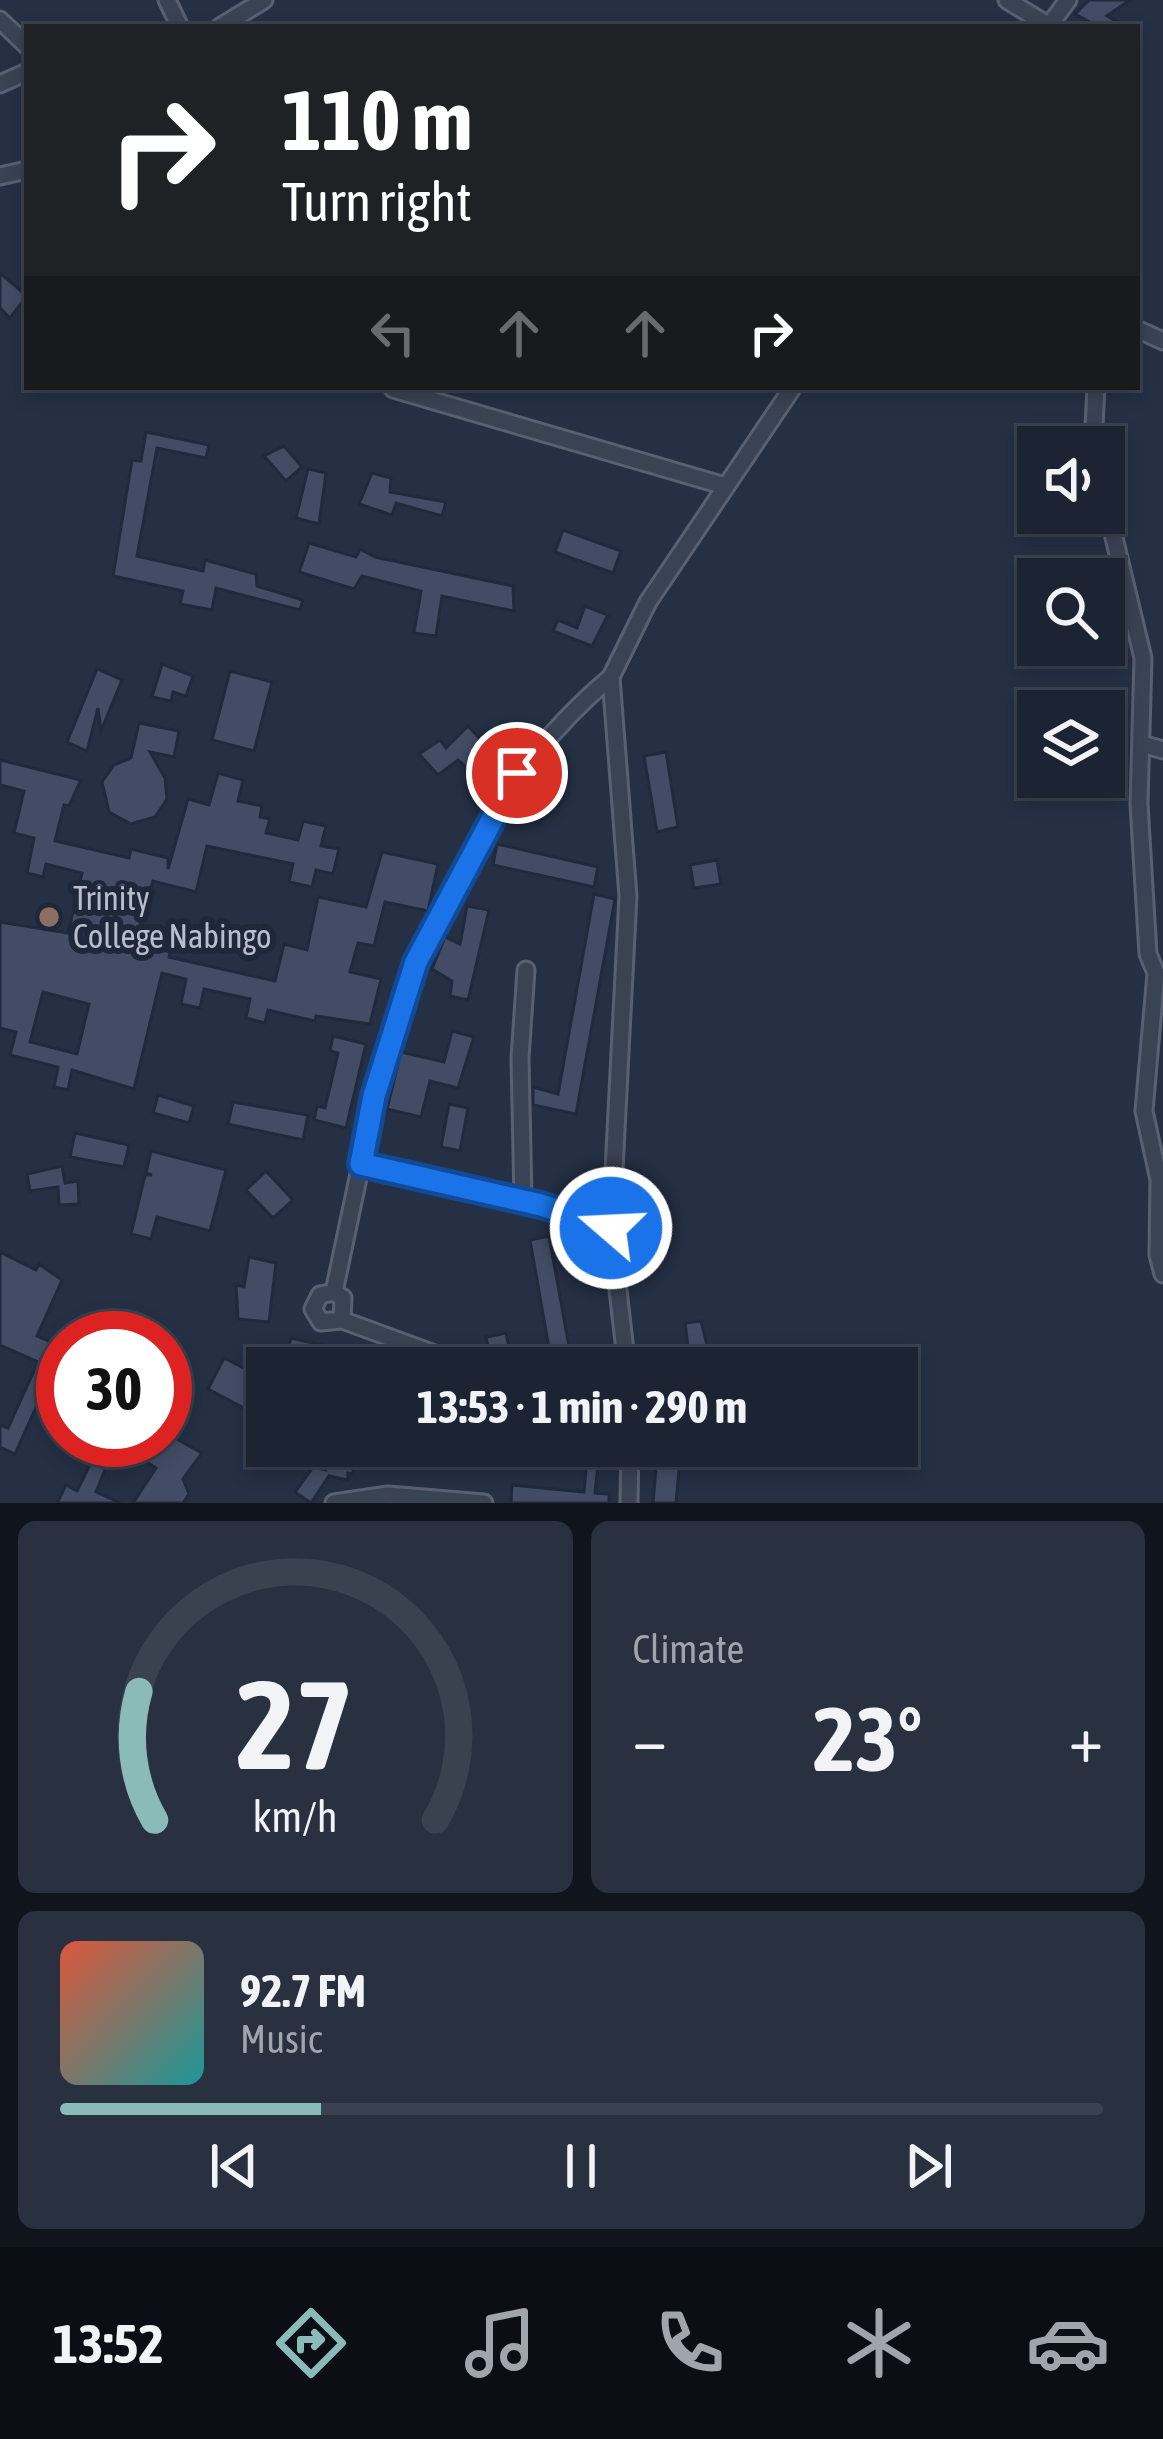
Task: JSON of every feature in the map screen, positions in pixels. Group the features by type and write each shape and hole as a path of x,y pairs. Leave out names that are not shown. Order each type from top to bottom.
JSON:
{"street":[{"path":"225,24 264,0"},
{"path":"1007,0 1045,24"},
{"path":"1050,24 1068,0"},
{"path":"0,20 24,43"},
{"path":"396,390 725,486"},
{"path":"625,1347 611,1228 628,896 611,677 626,639 791,390"},
{"path":"1094,426 1096,390"},
{"path":"1114,534 1140,632 1139,804 1156,950 1144,1119 1160,1180 1158,1255 1163,1274"},
{"path":"334,1292 374,1096 416,962 517,773 566,714 611,677"},
{"path":"1142,744 1163,750"},
{"path":"523,1201 520,1058 526,970"},
{"path":"361,1164 523,1201 611,1228"},
{"path":"334,1292 346,1304 342,1320"},
{"path":"334,1292 320,1295 314,1314 326,1324 342,1320 416,1347"},
{"path":"629,1503 630,1467"},
{"path":"334,1503 388,1495 484,1503"}],"building":[{"path":"1089,0 1130,0 1107,16 1121,24 1093,24 1075,14"},
{"path":"0,273 24,293 24,300 10,318 0,308"},
{"path":"146,432 209,445 206,458 157,448 137,556 203,571 205,560 256,574 257,586 303,600 300,610 216,588 212,610 180,604 183,591 113,576 132,460 141,461"},
{"path":"284,446 302,467 286,481 264,456"},
{"path":"308,469 326,473 319,524 296,518"},
{"path":"372,473 391,478 390,492 446,502 442,516 396,503 392,515 359,504"},
{"path":"563,530 621,551 613,573 555,552"},
{"path":"309,543 356,557 360,549 375,557 513,586 514,611 442,596 436,636 414,633 421,591 362,576 354,589 299,572"},
{"path":"585,606 608,615 592,646 553,631 558,620 577,628"},
{"path":"162,664 193,676 186,696 173,692 171,701 152,697"},
{"path":"97,669 122,680 101,731 98,708 87,751 67,742"},
{"path":"230,671 272,682 254,751 212,740"},
{"path":"139,723 179,731 174,757 150,752 165,778 167,799 155,817 131,824 109,812 102,782 114,765 131,758"},
{"path":"468,726 488,747 467,768 458,760 438,775 419,754 440,740 446,748"},
{"path":"666,752 678,827 657,832 644,756"},
{"path":"0,760 81,780 69,806 64,805 55,841 129,858 131,849 168,858 168,869 188,799 209,805 218,773 243,780 238,801 262,806 260,817 270,819 266,833 298,840 303,821 326,826 321,846 339,849 333,874 316,870 312,887 289,882 293,864 207,846 196,892 153,881 135,943 170,952 169,957 275,981 284,944 307,950 318,897 366,907 382,852 438,864 428,911 385,902 374,946 358,943 350,972 381,979 370,1024 316,1016 315,1021 268,1010 265,1023 246,1018 250,999 204,989 200,1008 181,1004 186,979 162,973 134,1089 72,1070 68,1090 54,1087 58,1067 10,1055 16,1032 0,1028 0,922 68,933 82,873 46,864 43,877 27,873 34,838 14,833 24,791 0,785","holes":["43,992 89,1004 77,1054 30,1042"]},
{"path":"497,844 598,867 594,887 493,865"},
{"path":"717,860 721,884 694,888 690,865"},
{"path":"594,894 615,899 576,1114 533,1105 533,1087 558,1094"},
{"path":"467,906 489,910 468,1000 450,996 452,981 432,969 445,937 460,944"},
{"path":"452,1031 474,1037 458,1088 430,1081 421,1117 387,1109 401,1052 444,1062"},
{"path":"333,1036 366,1044 346,1128 314,1120 317,1106 325,1108 338,1053 330,1051"},
{"path":"158,1095 194,1106 189,1123 153,1113"},
{"path":"233,1102 308,1115 303,1140 228,1124"},
{"path":"449,1104 468,1108 460,1151 441,1147"},
{"path":"75,1133 129,1145 124,1167 70,1157"},
{"path":"151,1151 226,1170 210,1231 157,1217 151,1239 131,1234 145,1175 152,1175 146,1173"},
{"path":"62,1166 65,1183 78,1181 79,1204 59,1205 58,1187 30,1191 27,1174"},
{"path":"266,1171 293,1200 273,1218 246,1190"},
{"path":"549,1236 569,1347 549,1347 530,1240"},
{"path":"0,1252 36,1270 39,1264 62,1280 48,1311 36,1311 36,1361 0,1345"},
{"path":"249,1257 276,1263 269,1322 238,1319 236,1285 244,1287"},
{"path":"701,1321 708,1347 688,1347 685,1323"},
{"path":"506,1333 509,1347 488,1347 486,1337"},
{"path":"291,1338 331,1347 289,1347"},
{"path":"224,1358 246,1369 246,1409 208,1389"},
{"path":"36,1366 36,1407 15,1454 0,1447 0,1425 8,1428"},
{"path":"192,1448 202,1453 192,1467"},
{"path":"89,1467 106,1467 96,1492 121,1503 57,1503 66,1485 77,1491"},
{"path":"192,1467 183,1479 189,1494 183,1503 133,1503 156,1468"},
{"path":"313,1467 354,1467 348,1480 329,1476 311,1503 295,1492"},
{"path":"586,1467 598,1467 595,1493 609,1494 609,1503 511,1503 512,1485 584,1492"},
{"path":"656,1467 679,1467 676,1503 653,1503"}],"place":[{"name":"Trinity College Nabingo","path":"49,917"}],"route":[{"path":"517,773 416,962 374,1096 361,1164 541,1205 611,1228"}]}
